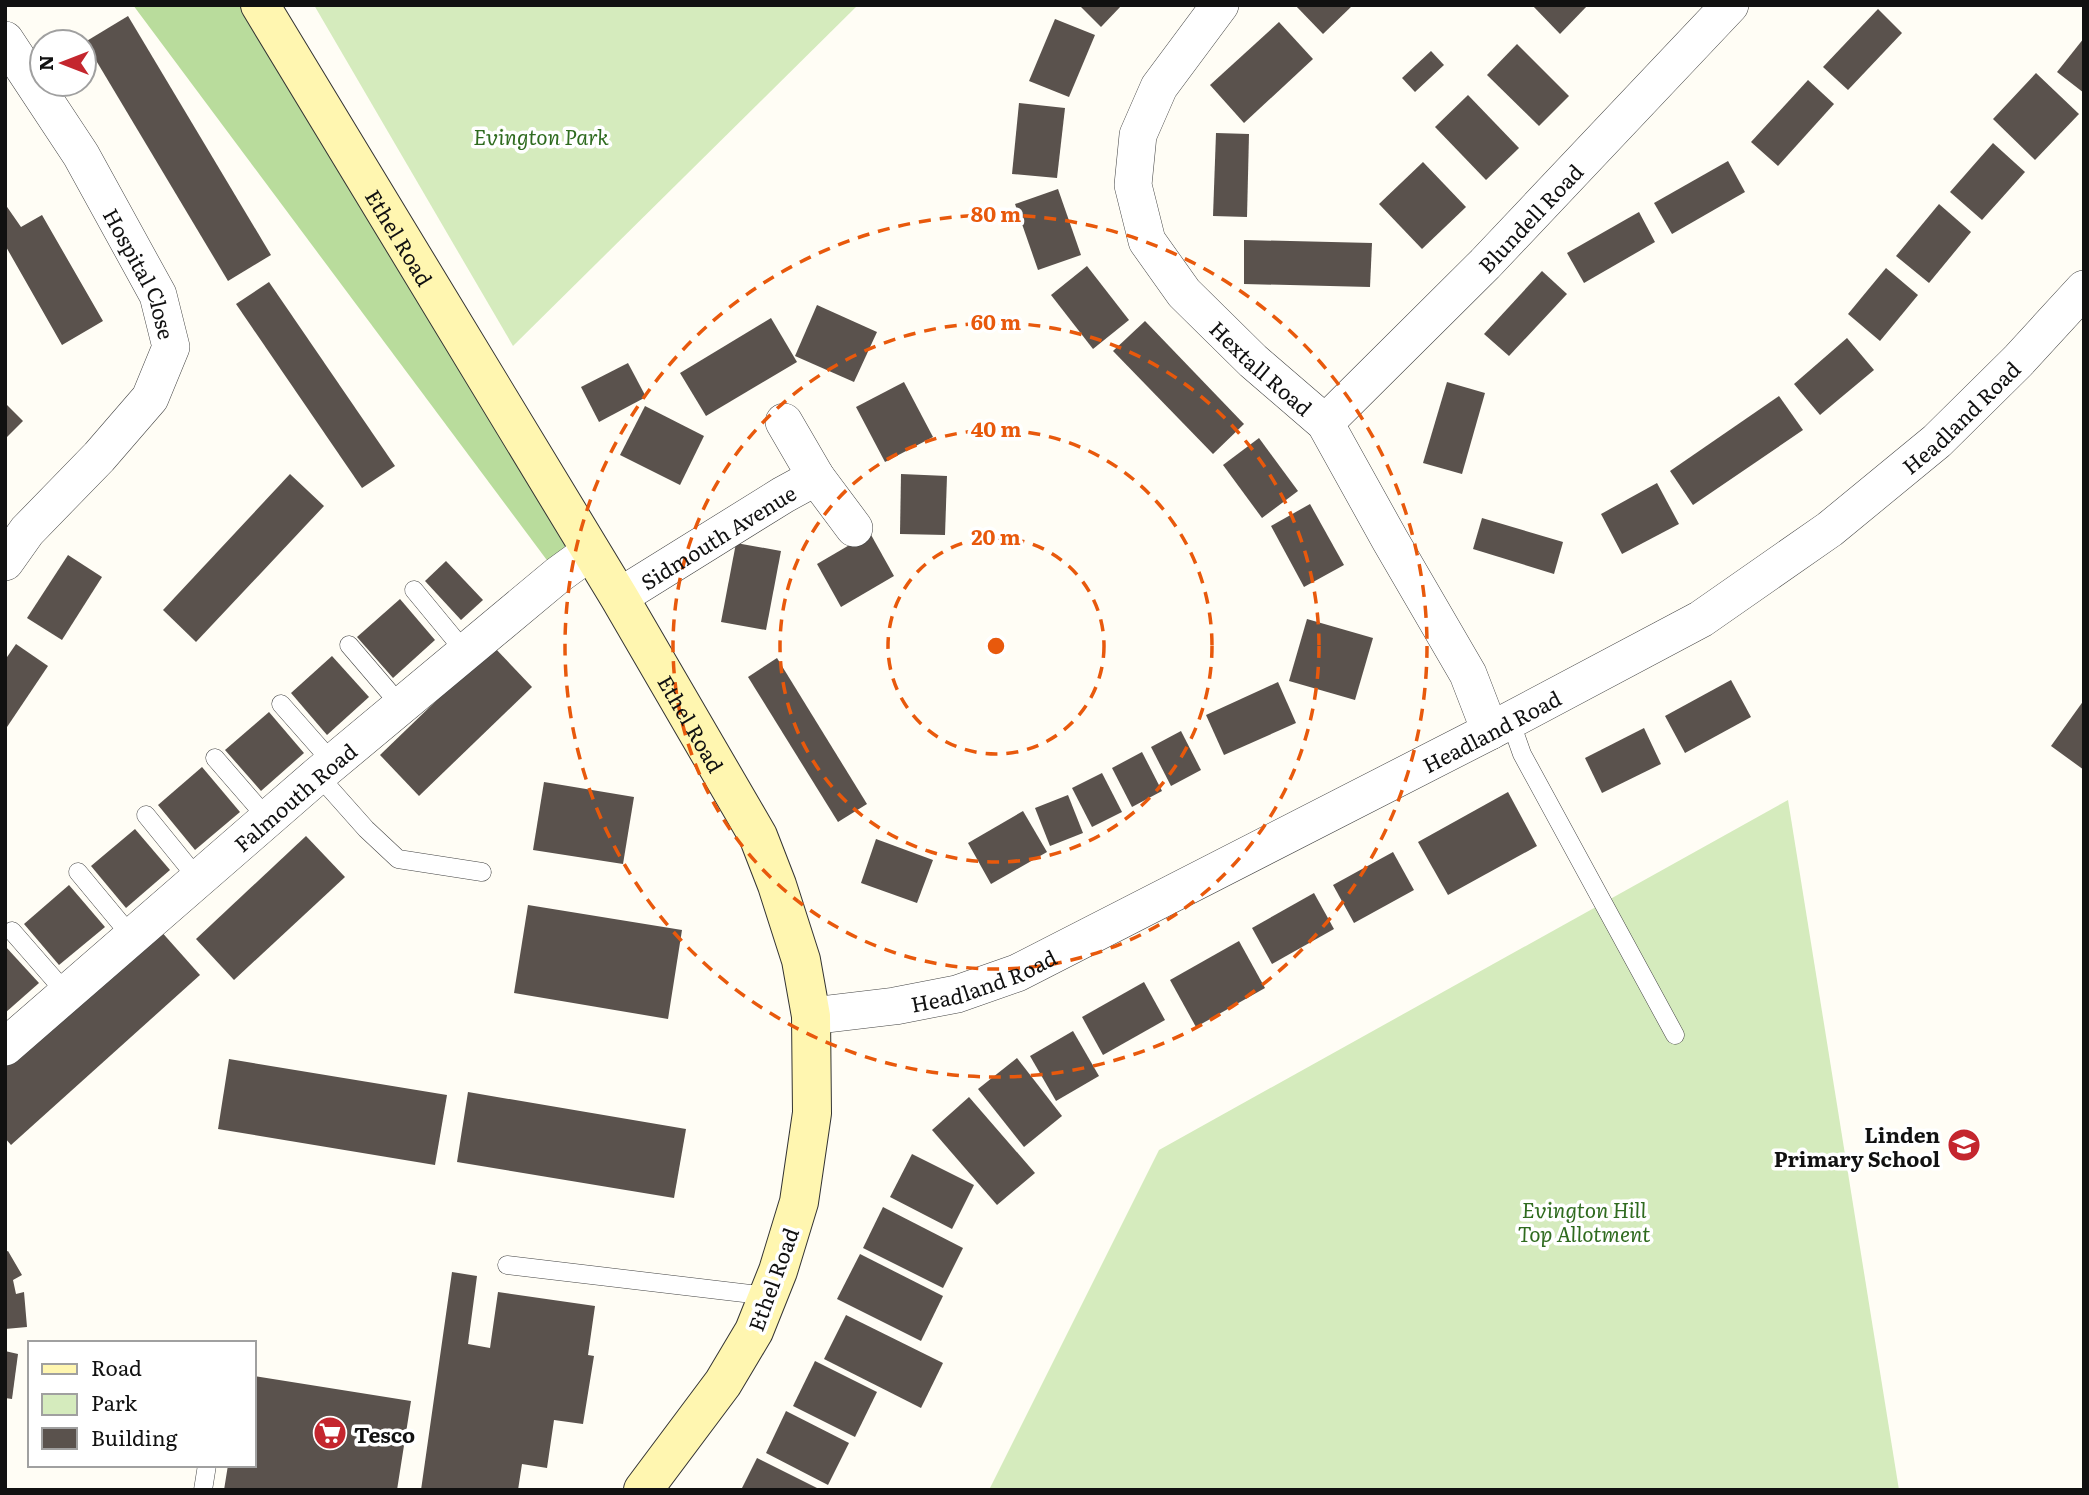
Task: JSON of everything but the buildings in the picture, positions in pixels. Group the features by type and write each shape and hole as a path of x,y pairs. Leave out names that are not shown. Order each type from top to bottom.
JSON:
{"street":[{"name":"Ethel Road","path":"260,5 619,597 758,836 801,960 811,1016 812,1113 799,1202 754,1331 723,1383 643,1490"},
{"name":"Hextall Road","path":"1220,5 1159,87 1138,135 1133,185 1147,241 1184,293 1325,423 1390,540 1500,725"},
{"name":"Blundell Road","path":"1325,423 1485,264 1730,5"},
{"name":"Hospital Close","path":"5,40 81,155 158,295 172,347 150,398 99,457 27,531 5,562"},
{"name":"Headland Road","path":"811,1016 895,1006 957,994 1017,973 1702,619 1830,529 1937,440 2018,361 2084,289"},
{"name":"Sidmouth Avenue","path":"784,422 816,477 854,528"},
{"name":"Sidmouth Avenue","path":"619,597 816,477"},
{"name":"Falmouth Road","path":"5,1047 326,769 558,575 591,551"}],"lane":[{"path":"414,590 466,653"},
{"path":"349,645 402,707"},
{"path":"281,704 366,829 398,859 482,872"},
{"path":"1500,725 1522,754 1675,1035"},
{"path":"215,758 268,819"},
{"path":"146,815 198,879"},
{"path":"78,872 132,937"},
{"path":"12,931 67,994"},
{"path":"507,1265 768,1296"},
{"path":"203,1490 207,1467"}],"green space":[{"path":"133,5 248,5 591,551 558,575"},
{"name":"Evington Park","path":"314,5 858,5 513,346"},
{"name":"Evington Hill Top Allotment","path":"1788,800 1899,1490 989,1490 1159,1150"}],"place":[{"name":"Linden Primary School","path":"1964,1145"},
{"name":"Tesco","path":"330,1433"}]}
